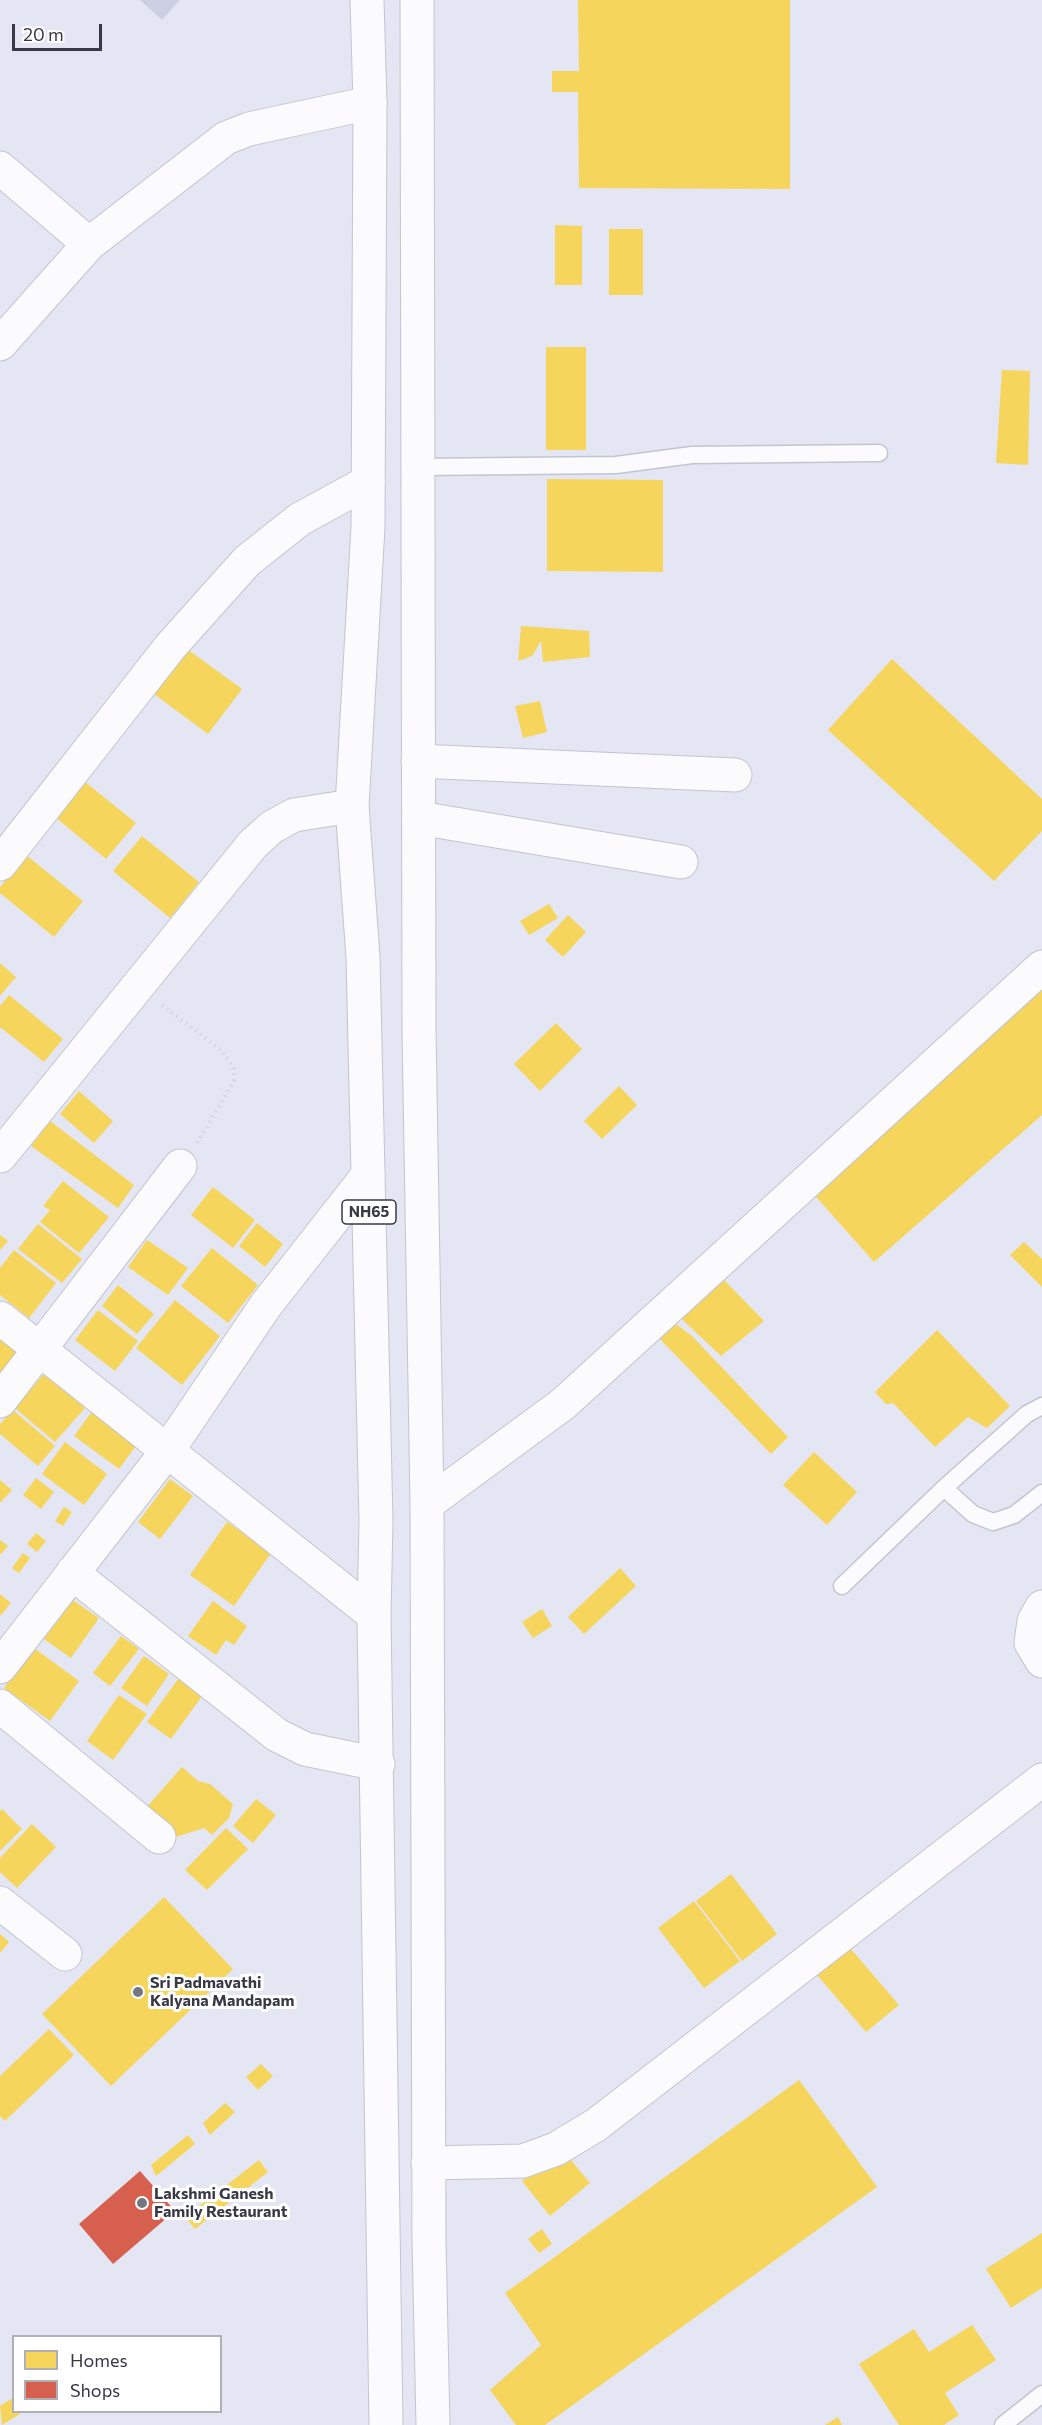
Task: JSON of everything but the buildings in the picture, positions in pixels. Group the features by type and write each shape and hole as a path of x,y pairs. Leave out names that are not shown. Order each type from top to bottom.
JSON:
{"main road":[{"name":"NH65","path":"367,0 370,103 369,527 352,806 363,957 376,1521 374,1615 386,2425"},
{"path":"417,0 419,1041 427,1504 428,2163 433,2425"},
{"path":"0,344 89,244 226,138 249,129 370,103"},
{"path":"0,168 89,244"},
{"path":"0,864 170,647 247,561 300,519 368,482"},
{"path":"418,761 735,775"},
{"path":"0,1156 253,844 272,827 294,815 352,806"},
{"path":"419,818 681,862"},
{"path":"427,1504 563,1404 1042,967"},
{"path":"0,1401 180,1166"},
{"path":"0,1667 168,1450 266,1305 368,1175"},
{"path":"0,1318 374,1615"},
{"path":"72,1573 277,1735 305,1749 378,1764"},
{"path":"1042,1607 1034,1621 1031,1642 1042,1661"},
{"path":"0,1706 159,1838"},
{"path":"428,2163 523,2161 556,2149 596,2125 1042,1780"},
{"path":"0,1903 65,1954"}],"lane":[{"path":"418,467 616,465 692,455 879,453"},
{"path":"842,1586 944,1488 1027,1414 1042,1406"},
{"path":"944,1488 973,1514 993,1522 1014,1515 1042,1493"},
{"path":"1003,2425 1042,2394"}],"path":[{"path":"137,986 221,1050 234,1068 234,1081 208,1128 180,1166"}],"place":[{"name":"Sri Padmavathi Kalyana Mandapam","path":"138,1992"},
{"name":"Lakshmi Ganesh Family Restaurant","path":"142,2203"}]}
